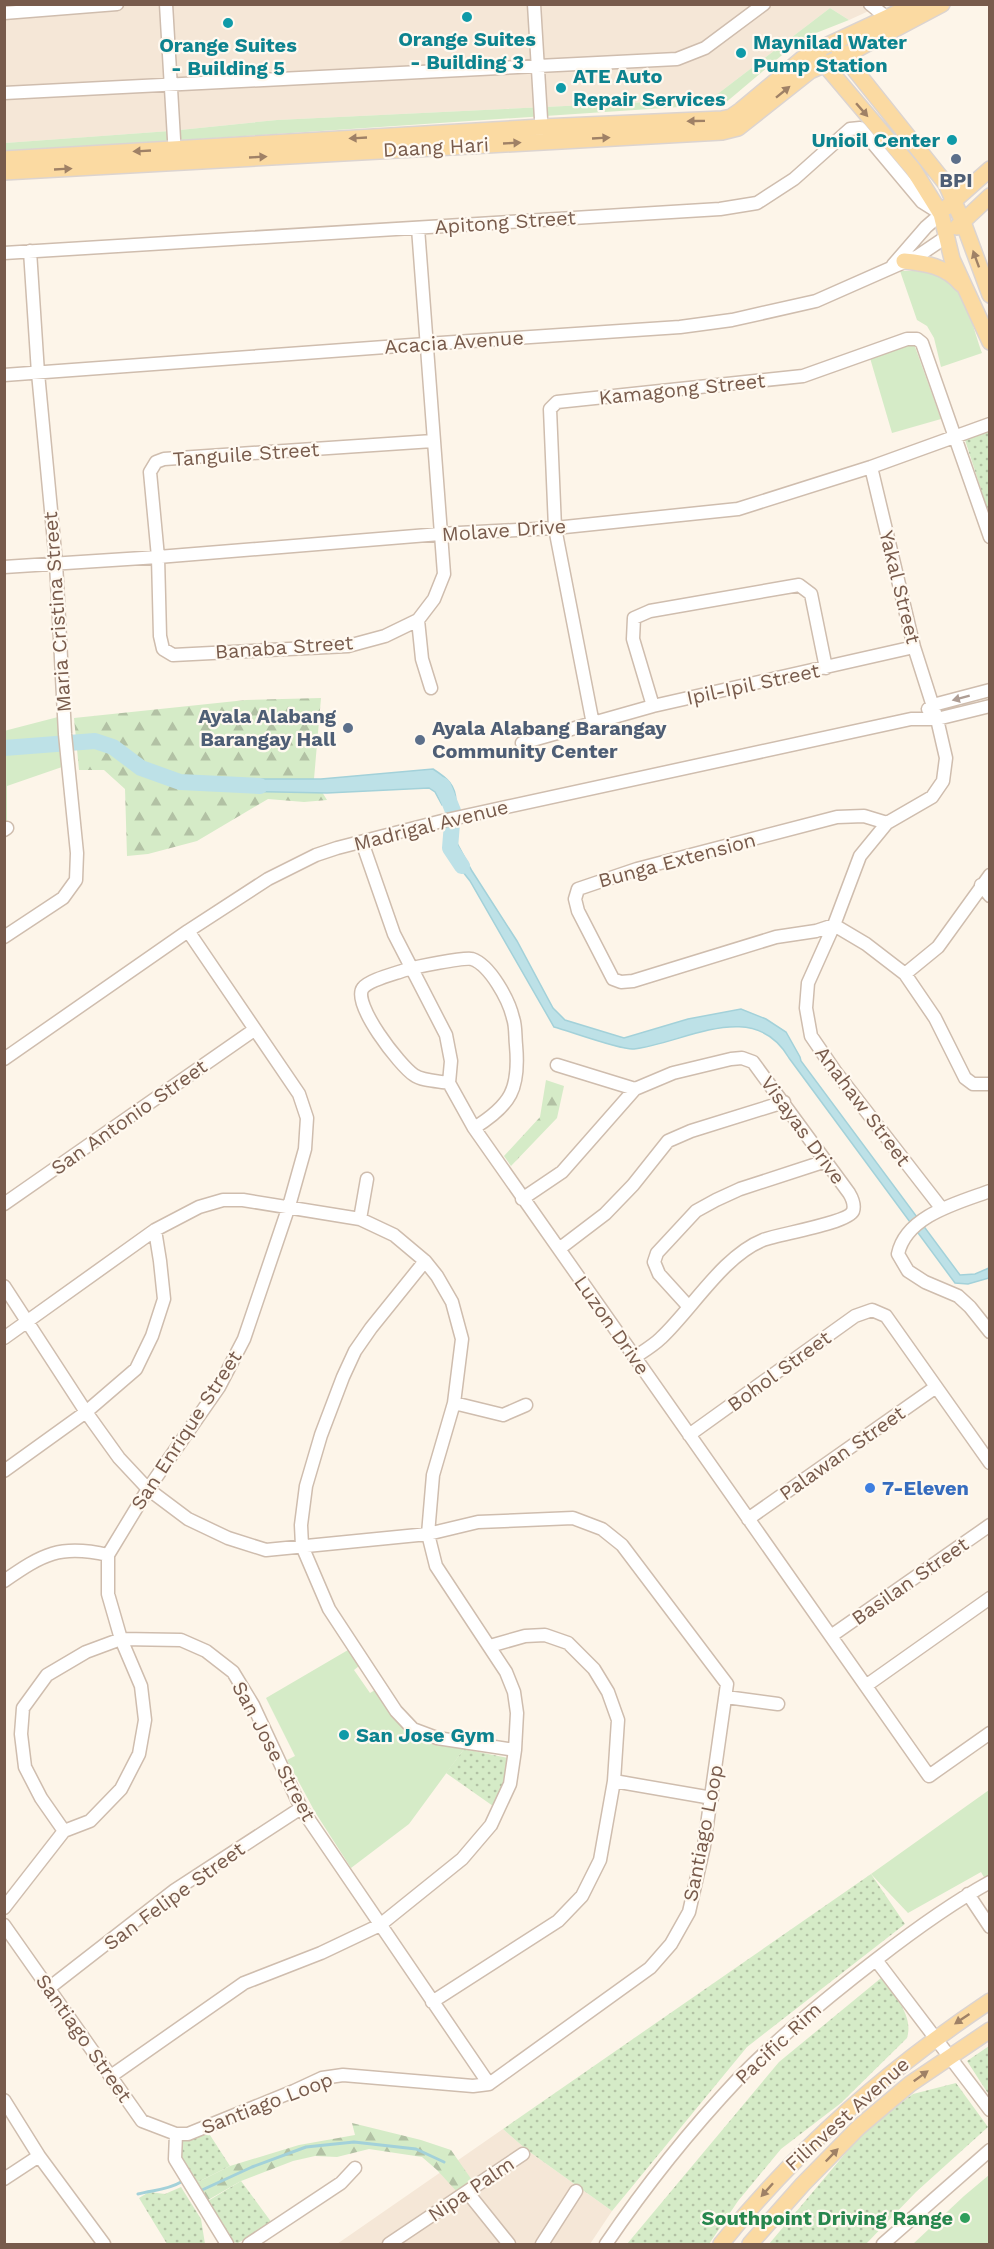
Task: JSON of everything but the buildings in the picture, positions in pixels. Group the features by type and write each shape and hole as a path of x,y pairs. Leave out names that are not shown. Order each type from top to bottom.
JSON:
{"main road":[{"name":"Daang Hari","path":"4,172 174,156 542,134 730,117 815,51 916,4"},
{"name":"Daang Hari","path":"542,134 722,132 738,128 810,71 844,56 942,4"},
{"path":"834,42 946,184 963,222 990,295"},
{"path":"815,51 824,65 913,169 941,214 952,259 990,342"},
{"name":"Daang Hari","path":"4,159 174,156"},
{"name":"Acacia Avenue","path":"941,214 990,169"},
{"name":"Acacia Avenue","path":"946,237 990,196"},
{"path":"899,263 921,262 939,268 957,279 966,290"},
{"name":"Filinvest Avenue","path":"721,2244 791,2162 894,2069 990,2001"},
{"name":"Filinvest Avenue","path":"750,2244 803,2184 859,2127 910,2084 990,2030"}],"street":[{"path":"4,13 117,4"},
{"path":"166,4 174,156"},
{"path":"534,4 542,134"},
{"path":"4,93 677,60 705,48 764,4"},
{"path":"870,4 887,18"},
{"name":"Apitong Street","path":"4,253 720,209 757,203 794,179 850,129 860,128 922,202 941,214"},
{"name":"Acacia Avenue","path":"899,263 926,227 941,214"},
{"name":"Banaba Street","path":"158,557 160,636 163,648 172,655 348,646 385,636 418,620 434,599 444,574 418,228"},
{"name":"Acacia Avenue","path":"4,375 680,327 732,320 816,301 918,256 946,237"},
{"name":"Maria Cristina Street","path":"4,937 63,898 75,879 77,853 65,734 56,563 38,373 30,251"},
{"name":"Kamagong Street","path":"593,724 555,528 550,409 557,402 803,376 907,339 917,339 922,343 990,537"},
{"name":"Molave Drive","path":"4,567 440,534 555,528 738,509 871,467 990,424"},
{"name":"Tanguile Street","path":"158,557 150,472 156,462 164,459 433,441"},
{"name":"Yakal Street","path":"871,467 914,647 937,719"},
{"path":"653,706 633,639 634,618 650,611 799,585 812,594 826,668"},
{"path":"418,620 422,659 431,688"},
{"name":"Ipil-Ipil Street","path":"522,743 653,706 914,647"},
{"name":"Madrigal Avenue","path":"911,719 933,705 990,690"},
{"name":"Madrigal Avenue","path":"4,1059 188,931 268,879 316,855 463,816 911,719 937,719 990,706"},
{"name":"Anahaw Street","path":"937,719 946,758 943,781 932,797 887,823 860,856 834,925 808,983 806,1008 811,1036 835,1071 942,1209"},
{"name":"Bunga Extension","path":"834,925 816,931 776,937 633,981 621,981 613,979 578,911 575,899 578,889 638,869 837,817 864,816 887,823"},
{"path":"362,842 394,934 411,968 434,1009 446,1035 451,1061 449,1083 415,1076 400,1063 365,1013 362,1005 360,996 363,988 376,981 411,968 470,958 484,966 496,982 513,1017 517,1063 512,1093 496,1114 474,1128"},
{"path":"904,974 938,947 990,875"},
{"path":"981,885 990,896"},
{"path":"834,925 866,944 904,974 935,1018 965,1078 973,1084 990,1084"},
{"name":"San Enrique Street","path":"4,1908 64,1832 90,1821 122,1789 139,1754 145,1720 141,1686 121,1639 108,1594 108,1555 148,1489 219,1387 244,1339 289,1206 305,1149 307,1118 299,1094 188,931"},
{"name":"San Antonio Street","path":"4,1204 254,1030"},
{"name":"Visayas Drive","path":"522,1199 562,1172 635,1089 673,1073 742,1058 753,1062 784,1102 849,1193 853,1202 853,1210 839,1221 762,1240 742,1251 661,1338 635,1357"},
{"path":"557,1065 635,1089"},
{"name":"Luzon Drive","path":"449,1083 474,1128 522,1199 929,1776 990,1733"},
{"path":"559,1249 605,1214 633,1185 668,1141 691,1131 784,1102"},
{"path":"689,1306 659,1274 654,1262 657,1253 696,1211 740,1189 826,1161"},
{"path":"360,1219 367,1179"},
{"path":"989,1329 958,1296 925,1282 908,1271 898,1254 901,1242 910,1230 942,1209 990,1191"},
{"path":"4,1338 155,1230 199,1207 223,1200 243,1200 289,1206 360,1219 394,1235 425,1261 452,1302 462,1338 454,1403 433,1475 428,1534 436,1566 506,1671 514,1692 517,1713 510,1784 491,1825 462,1859 380,1925 321,1953 244,1983 111,2076"},
{"path":"4,1470 86,1413 136,1369 152,1335 164,1299 155,1230"},
{"path":"425,1261 370,1328 355,1351 343,1377 321,1435 306,1486 301,1525 302,1546 329,1609 396,1711 413,1729 437,1738 515,1750"},
{"name":"Santiago Loop","path":"4,1286 86,1413 119,1458 148,1489 188,1519 228,1538 266,1550 428,1534 478,1522 573,1518 602,1529 622,1545 727,1684 712,1798 689,1912 671,1944 650,1968 489,2084 473,2086 343,2075 322,2078 188,2134 176,2134"},
{"name":"Bohol Street","path":"689,1435 855,1316 872,1310 886,1316 936,1387"},
{"path":"936,1387 990,1463"},
{"name":"Palawan Street","path":"748,1519 936,1387"},
{"path":"454,1403 503,1415 526,1405"},
{"name":"Basilan Street","path":"831,1636 990,1525"},
{"path":"4,1581 49,1553 73,1550 108,1555"},
{"path":"867,1685 990,1598"},
{"path":"432,2002 558,1921 582,1896 600,1860 614,1781 618,1720 608,1692 594,1669 568,1643 545,1635 525,1636 490,1646"},
{"name":"San Jose Street","path":"64,1832 41,1798 25,1767 21,1734 23,1708 47,1675 86,1652 121,1639 181,1640 206,1651 233,1672 253,1705 301,1808 489,2084"},
{"path":"726,1697 778,1704"},
{"path":"614,1781 712,1798"},
{"name":"San Felipe Street","path":"49,1988 175,1890 301,1808"},
{"name":"Pacific Rim","path":"606,2244 649,2183 740,2077 811,2011 876,1960 919,1927 990,1882"},
{"path":"968,1894 990,1927"},
{"name":"Santiago Street","path":"4,1925 142,2121 176,2134"},
{"path":"876,1960 990,2110"},
{"path":"4,2100 39,2156 104,2244"},
{"path":"176,2134 175,2159 227,2244"},
{"path":"883,2244 990,2150"},
{"name":"Nipa Palm","path":"389,2244 523,2154"},
{"path":"4,2179 39,2156"},
{"path":"249,2244 341,2183 355,2168"},
{"path":"542,2244 576,2191"},
{"path":"468,2193 509,2244"}],"shaded area":[{"path":"5,5 882,5 849,20 830,8 711,99 277,120 170,131 5,143"},
{"path":"503,2129 527,2150 612,2211 590,2244 337,2244"}],"green space":[{"path":"830,8 849,20 816,33 788,50 724,104 5,152 5,143 170,131 277,120 711,99"},
{"path":"900,271 935,273 952,282 963,300 982,353 941,367 934,338 927,326 917,320"},
{"path":"914,344 941,419 892,433 870,358"},
{"path":"990,432 989,514 965,440"},
{"path":"321,698 314,779 327,800 304,802 268,799 197,841 148,854 127,856 125,789 104,770 79,770 74,718 246,700"},
{"path":"58,717 62,767 7,786 7,828 4,830 4,731"},
{"path":"546,1080 564,1086 557,1118 511,1166 504,1156 540,1117"},
{"path":"348,1650 359,1666 354,1670 370,1693 375,1690 407,1730 435,1745 464,1749 409,1824 351,1868 315,1812 287,1760 295,1756 266,1698"},
{"path":"464,1749 508,1758 502,1787 493,1806 446,1773"},
{"path":"989,1790 989,1886 981,1872 908,1913 871,1874"},
{"path":"871,1874 905,1924 747,2047 612,2211 527,2150 503,2129"},
{"path":"881,1978 902,2006 908,2021 907,2038 841,2103 781,2149 738,2201 709,2244 627,2244 779,2062"},
{"path":"989,2046 989,2095 967,2061"},
{"path":"956,2083 988,2127 916,2192 866,2244 769,2244 865,2130 913,2094"},
{"path":"352,2123 451,2150 474,2183 459,2194 422,2157 369,2149 337,2157 315,2156 293,2161 241,2181 208,2200 196,2183 230,2166 299,2145 355,2135"},
{"path":"208,2132 230,2166 196,2183 181,2157 180,2140"},
{"name":"Southpoint Driving Range","path":"989,2175 989,2244 913,2244 964,2196"},
{"path":"241,2181 272,2223 238,2243 233,2242 208,2201"},
{"path":"181,2187 201,2219 205,2244 167,2244 139,2198 149,2192 165,2194"}],"water":[{"path":"433,769 450,782 456,802 442,805 435,792 429,788 327,793 236,791 238,779 321,779"},
{"path":"448,826 457,827 457,843 472,871 517,941 553,1008 565,1020 624,1038 688,1019 741,1009 766,1019 786,1032 801,1061 960,1275 975,1274 989,1268 989,1278 968,1284 955,1283 789,1058 774,1040 757,1030 738,1027 718,1028 654,1045 628,1049 554,1027 470,881 452,858"}],"waterway":[{"path":"4,748 95,741 113,747 141,768 180,782 260,786"},
{"path":"441,785 453,811 450,848 462,866"},
{"path":"202,2190 252,2167 306,2147 354,2142 416,2149 444,2162"},
{"path":"138,2194 181,2182"}],"place":[{"name":"Orange Suites - Building 3","path":"467,17"},
{"name":"Orange Suites - Building 5","path":"228,23"},
{"name":"Maynilad Water Pump Station","path":"741,53"},
{"name":"ATE Auto Repair Services","path":"561,88"},
{"name":"Unioil Center","path":"952,140"},
{"name":"BPI","path":"956,159"},
{"name":"Ayala Alabang Barangay Hall","path":"348,728"},
{"name":"Ayala Alabang Barangay Community Center","path":"420,740"},
{"name":"7-Eleven","path":"870,1488"},
{"name":"San Jose Gym","path":"344,1735"},
{"name":"Southpoint Driving Range","path":"965,2218"}]}
